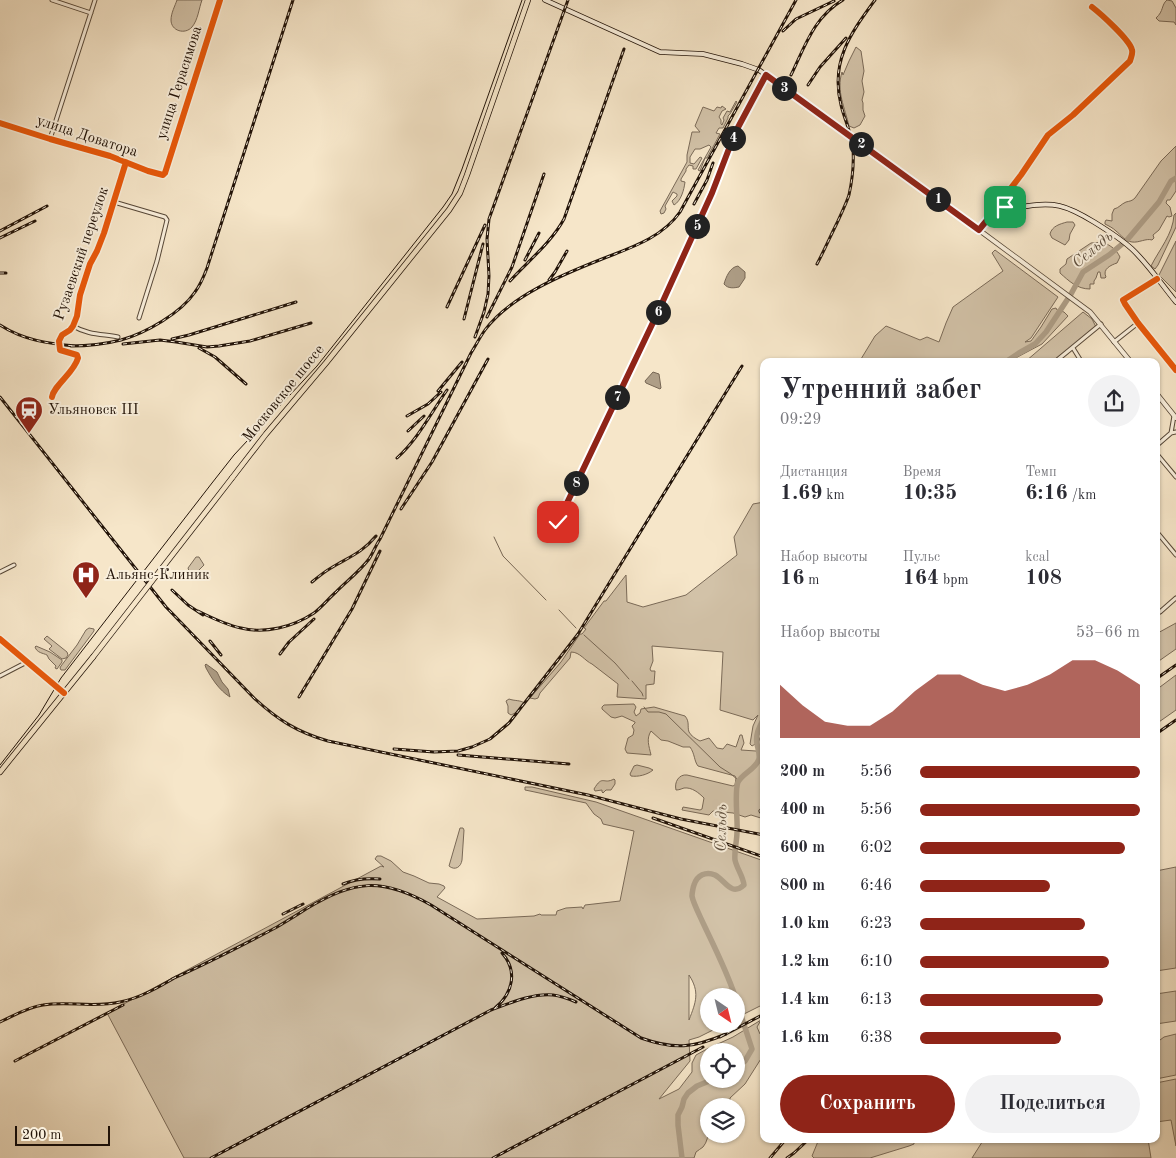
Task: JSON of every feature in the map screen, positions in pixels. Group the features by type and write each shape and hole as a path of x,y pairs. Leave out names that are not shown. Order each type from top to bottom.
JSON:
{"main road":[{"name":"Московское шоссе","path":"0,772 93,657 266,434 332,356 456,199 467,176 528,0"},
{"path":"545,0 660,52 711,55 758,70 1080,303 1090,312 1127,358"},
{"path":"979,230 988,218 998,212 1009,209 1040,204 1064,207 1080,214 1113,234 1132,249 1176,302"},
{"path":"1160,398 1175,417"}],"street":[{"path":"52,0 91,13"},
{"path":"50,139 95,0"},
{"name":"улица Герасимова","path":"165,173 220,0"},
{"path":"988,218 1048,135 1065,122 1125,66 1132,56 1132,50 1126,40 1092,6"},
{"path":"558,522 658,312 712,193 735,133 766,75"},
{"name":"улица Доватора","path":"0,123 126,162 158,174 163,175 165,173"},
{"name":"Рузаевский переулок","path":"52,397 54,391 77,364 77,355 60,350 59,341 62,334 74,326 80,295 90,264 104,233 126,162"},
{"path":"1003,198 1003,204 1009,209"},
{"name":"Рузаевский переулок","path":"114,202 165,217 167,220 140,318"},
{"path":"1158,279 1123,300 1138,323 1176,370"},
{"path":"1114,342 1138,323"},
{"path":"1060,358 1100,324"},
{"path":"74,326 96,335 118,337"},
{"path":"1072,348 1079,358"},
{"path":"1171,433 1175,417"},
{"path":"1160,443 1171,433 1176,432"},
{"path":"1160,458 1176,477"},
{"path":"1160,536 1176,555"},
{"path":"0,572 14,565"},
{"path":"1160,612 1176,598"},
{"path":"0,640 64,693"},
{"path":"0,676 27,662"}],"shaded area":[{"path":"177,0 202,0 194,24 186,31 179,31 172,24 172,15"},
{"path":"1167,0 1172,1 1176,8 1176,25 1174,22 1159,21 1156,18"},
{"path":"856,47 861,51 864,71 862,100 865,116 860,125 854,128 849,126 842,99 840,79"},
{"path":"736,101 723,128 719,128 716,133 720,134 707,158 705,158 700,171 698,170 711,147 709,145 695,149 690,157 690,163 694,164 700,157 702,158 696,169 689,165 686,169 681,179 681,181 685,182 680,198 674,205 672,201 677,194 673,192 665,206 664,213 661,214 660,211 687,162 692,132 700,132 695,126 703,107 714,111 717,107 721,108 722,106 726,109 722,111 719,117 722,125 727,111 730,112"},
{"path":"1176,146 1176,191 1166,203 1170,207 1172,216 1167,216 1159,230 1153,235 1154,238 1152,240 1132,242 1123,238 1114,229 1105,224 1106,220 1112,221 1114,209 1135,198 1161,161"},
{"path":"1176,213 1176,227 1155,269 1151,266 1171,229"},
{"path":"1067,222 1073,222 1075,225 1065,245 1052,238 1050,234 1054,227"},
{"path":"1176,241 1176,292 1159,275"},
{"path":"1103,242 1113,248 1120,257 1117,263 1106,270 1105,278 1101,278 1100,272 1098,272 1094,284 1090,284 1090,289 1077,286 1060,273 1060,269 1066,264 1067,259 1091,243"},
{"path":"995,250 1058,297 1031,338 1025,342 1031,341 1052,309 1056,308 1064,312 1068,316 1042,344 1016,358 862,358 875,336 886,326 920,340 927,337 939,342 953,307 1003,271 992,253"},
{"path":"738,266 745,272 745,278 739,287 727,287 724,284 727,275 733,268"},
{"path":"1083,312 1092,319 1096,327 1060,358 1029,358"},
{"path":"653,372 659,374 660,389 645,381"},
{"path":"760,503 760,728 757,743 752,746 750,744 753,726 758,715 753,720 720,710 723,652 652,646 653,661 650,669 655,671 654,684 646,685 646,699 617,697 618,684 580,655 571,652 570,658 540,693 538,698 530,698 561,662 604,601 606,601 626,575 627,602 643,607 686,595 737,555 734,537 753,504"},
{"path":"196,557 199,557 204,565 197,572 189,571 188,568"},
{"path":"1176,623 1176,649 1160,660 1160,632"},
{"path":"89,628 94,629 94,631 65,670 61,670 61,666"},
{"path":"47,636 67,652 66,658 62,659 49,649 52,646 44,639"},
{"path":"36,646 62,660 57,669 47,655 37,650"},
{"path":"206,664 217,672 228,689 230,697 213,680 206,668"},
{"path":"1176,675 1176,710 1160,721 1160,687"},
{"path":"509,699 524,703 517,712 511,715 508,713 506,701"},
{"path":"634,704 636,716 640,713 641,709 654,707 685,716 691,735 700,741 709,738 717,748 723,749 727,744 736,747 740,735 742,735 744,743 741,750 756,751 760,748 760,818 713,811 709,815 682,810 683,807 702,809 704,798 690,788 676,790 676,781 679,777 687,775 733,786 735,785 735,776 698,766 690,747 683,747 661,740 651,731 648,740 651,755 627,753 625,749 628,738 633,735 634,730 632,726 635,722 622,716 611,717 602,709 604,705"},
{"path":"637,765 653,770 642,775 631,776 630,774 634,766"},
{"path":"614,779 615,784 611,790 606,790 603,793 602,790 595,791 594,789 599,782"},
{"path":"525,787 596,802 760,860 760,1006 745,1014 745,988 700,988 700,1033 707,1033 689,1040 690,1061 659,1099 679,1089 692,1072 692,1063 696,1055 700,1053 700,1088 741,1088 730,1098 700,1098 700,1143 706,1143 696,1152 694,1158 184,1158 107,1013 381,866 384,867 375,859 377,856 391,861 403,872 429,883 444,886 445,888 437,897 477,919 534,916 540,914 556,915 557,911 566,908 582,907 583,909 585,905 620,901 634,831 603,824 601,819 594,814 586,803 525,790","holes":["689,975 695,987 696,997 689,1020"]},
{"path":"460,828 464,830 462,860 459,866 453,868 449,866"},
{"path":"1176,867 1176,968 1160,970 1160,870"},
{"path":"1176,991 1176,1021 1160,1023 1160,993"},
{"path":"760,1021 757,1027 760,1034 760,1060 745,1084 745,1043 720,1043 740,1033 745,1033 745,1030"},
{"path":"1176,1034 1176,1075 1160,1078 1160,1040"},
{"path":"1176,1079 1176,1146 1171,1120 1160,1121 1160,1082"},
{"path":"817,1143 914,1143 870,1158 814,1158 812,1156"},
{"path":"981,1143 1149,1143 1151,1158 972,1158"}],"waterway":[{"name":"Сельдь","path":"1012,358 1035,344 1046,332 1083,272 1109,255 1127,240 1159,202 1171,181 1176,178"},
{"path":"494,537 503,556 546,600"},
{"path":"559,610 576,628"},
{"path":"584,635 615,663 629,679"},
{"path":"632,681 643,696"},
{"path":"644,707 648,712 666,714 720,767 739,781"},
{"name":"Сельдь","path":"732,988 695,906 692,894 695,882 700,876 705,874 715,875 728,886 735,889 744,885 735,860 737,787 740,779 755,766 759,759 757,737 760,726"},
{"name":"Сельдь","path":"745,1028 752,1049 745,1061"},
{"path":"682,1158 678,1115 688,1093 700,1085"}],"tram line":[{"path":"0,765 39,715 61,678 234,455 317,366 452,194 522,0"}],"railway":[{"path":"71,346 109,343 131,337 172,315 189,300 197,289 207,268 293,0"},
{"path":"475,337 488,294 487,239 489,219 568,0"},
{"path":"198,611 224,623 250,630 279,628 297,622 314,613 362,568 380,539 471,353 485,330 508,307 539,287 645,241 673,221 680,212 796,0"},
{"path":"791,75 817,24 833,7 843,0"},
{"path":"817,264 849,195 852,178 852,143 838,89 841,61 851,36 875,0"},
{"path":"783,31 796,19 834,1"},
{"path":"808,85 820,67 846,38"},
{"path":"510,281 546,244 564,219 624,49"},
{"path":"694,204 707,180 713,163"},
{"path":"487,317 512,267 544,174"},
{"path":"0,231 47,206"},
{"path":"0,238 35,221"},
{"path":"447,307 485,225"},
{"path":"525,260 539,233"},
{"path":"464,319 483,244"},
{"path":"549,280 567,251"},
{"path":"0,273 6,273"},
{"path":"172,339 296,302"},
{"path":"123,344 160,340 207,347 219,346 250,341 311,323"},
{"path":"0,325 36,340 76,346"},
{"path":"199,348 215,357 246,384"},
{"path":"401,509 432,462 488,359"},
{"path":"438,391 462,362"},
{"path":"394,749 434,752 458,751 490,739 509,723 578,634 742,366"},
{"path":"397,458 418,434 447,390"},
{"path":"407,416 428,404 441,392"},
{"path":"0,397 166,607 254,698 271,713 288,724 307,734 328,741 588,795 681,819 760,834"},
{"path":"408,431 424,416"},
{"path":"312,582 360,551 376,536"},
{"path":"299,697 352,609 380,551"},
{"path":"172,590 188,605 203,615"},
{"path":"280,654 289,642 314,619"},
{"path":"210,641 221,655"},
{"path":"1160,676 1176,665"},
{"path":"1160,731 1176,720"},
{"path":"458,755 569,764"},
{"path":"653,818 760,856"},
{"path":"343,884 361,879 380,879"},
{"path":"172,979 277,927 323,899 354,888 382,886 413,896 431,905 641,1038 674,1046 684,1046 694,1045 726,1034"},
{"path":"283,914 303,904"},
{"path":"495,1008 506,996 511,982 512,974 510,967 502,953"},
{"path":"0,1022 37,1006 52,1004 111,1004 135,998 176,977"},
{"path":"211,1158 491,1010 522,999 545,995 556,995 576,1002"},
{"path":"15,1061 123,1005"},
{"path":"720,1037 760,1016"},
{"path":"493,1158 700,1049"},
{"path":"770,1158 783,1143"},
{"path":"787,1158 805,1143"}],"cycle path":[{"path":"0,123 110,156 163,175 220,0"},
{"path":"988,218 1021,175 1048,135 1073,115 1130,61 1132,50 1126,40 1115,27 1092,7"},
{"path":"558,522 658,312 712,193 735,133 766,75"},
{"path":"52,397 56,388 73,369 78,358 77,355 60,350 59,341 62,335 73,326 77,316 80,295 90,264 104,233 126,162"},
{"path":"1157,279 1123,300 1138,323 1176,370"},
{"path":"0,639 64,693"}],"place":[{"name":"Ульяновск III","path":"29,434"},
{"name":"Альянс-Клиник","path":"86,599"}],"route":[{"path":"558,522 658,312 712,193 735,133 766,75 979,230 988,218 998,212 1009,209 1005,207"}]}
